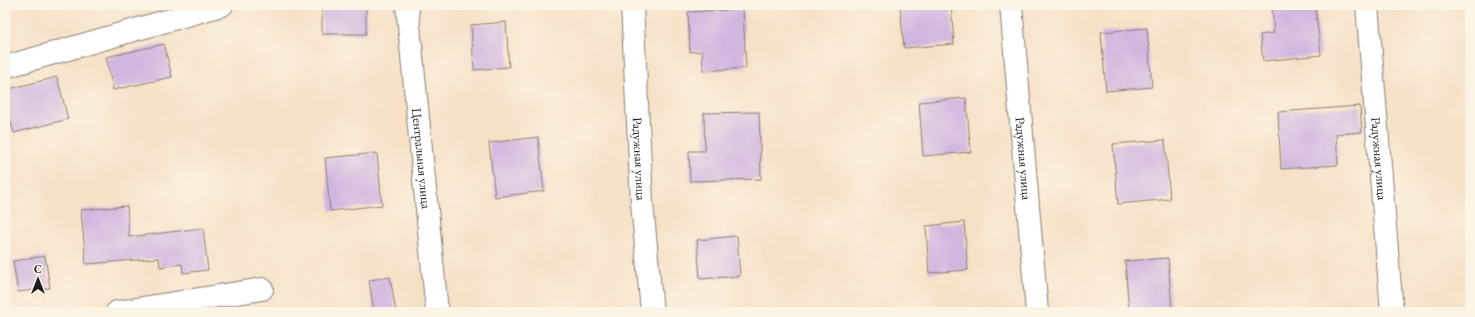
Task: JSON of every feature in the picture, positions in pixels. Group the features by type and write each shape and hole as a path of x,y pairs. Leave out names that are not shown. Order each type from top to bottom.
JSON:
{"street":[{"path":"5,67 222,5"},
{"name":"Центральная улица","path":"407,5 437,312"},
{"name":"Радужная улица","path":"632,5 642,203 652,312"},
{"name":"Радужная улица","path":"1011,5 1037,312"},
{"name":"Радужная улица","path":"1367,5 1392,312"},
{"path":"117,312 262,289"}],"building":[{"path":"322,5 366,5 366,34 322,34"},
{"path":"900,5 951,5 954,44 904,48"},
{"path":"1315,5 1321,55 1263,61 1260,35 1274,33 1272,8"},
{"path":"743,9 746,68 703,71 702,51 690,52 688,12"},
{"path":"506,22 509,67 474,70 471,25"},
{"path":"1147,28 1152,87 1106,91 1101,32"},
{"path":"164,44 172,77 113,90 106,57"},
{"path":"57,77 68,119 14,133 5,99 5,90"},
{"path":"966,98 971,152 923,156 919,102"},
{"path":"1360,106 1362,132 1336,134 1338,165 1281,169 1278,112"},
{"path":"759,112 761,179 690,181 689,151 705,151 704,113"},
{"path":"538,137 544,191 495,197 489,143"},
{"path":"1165,140 1170,199 1118,204 1113,144"},
{"path":"377,153 382,205 330,211 325,158"},
{"path":"127,206 129,237 203,228 208,270 183,273 182,264 160,267 159,258 86,264 81,210"},
{"path":"964,222 968,270 929,273 926,226"},
{"path":"737,236 740,276 700,279 697,240"},
{"path":"45,256 50,288 18,292 13,261"},
{"path":"1168,258 1172,312 1129,312 1125,261"},
{"path":"390,277 396,312 374,312 369,280"}]}
